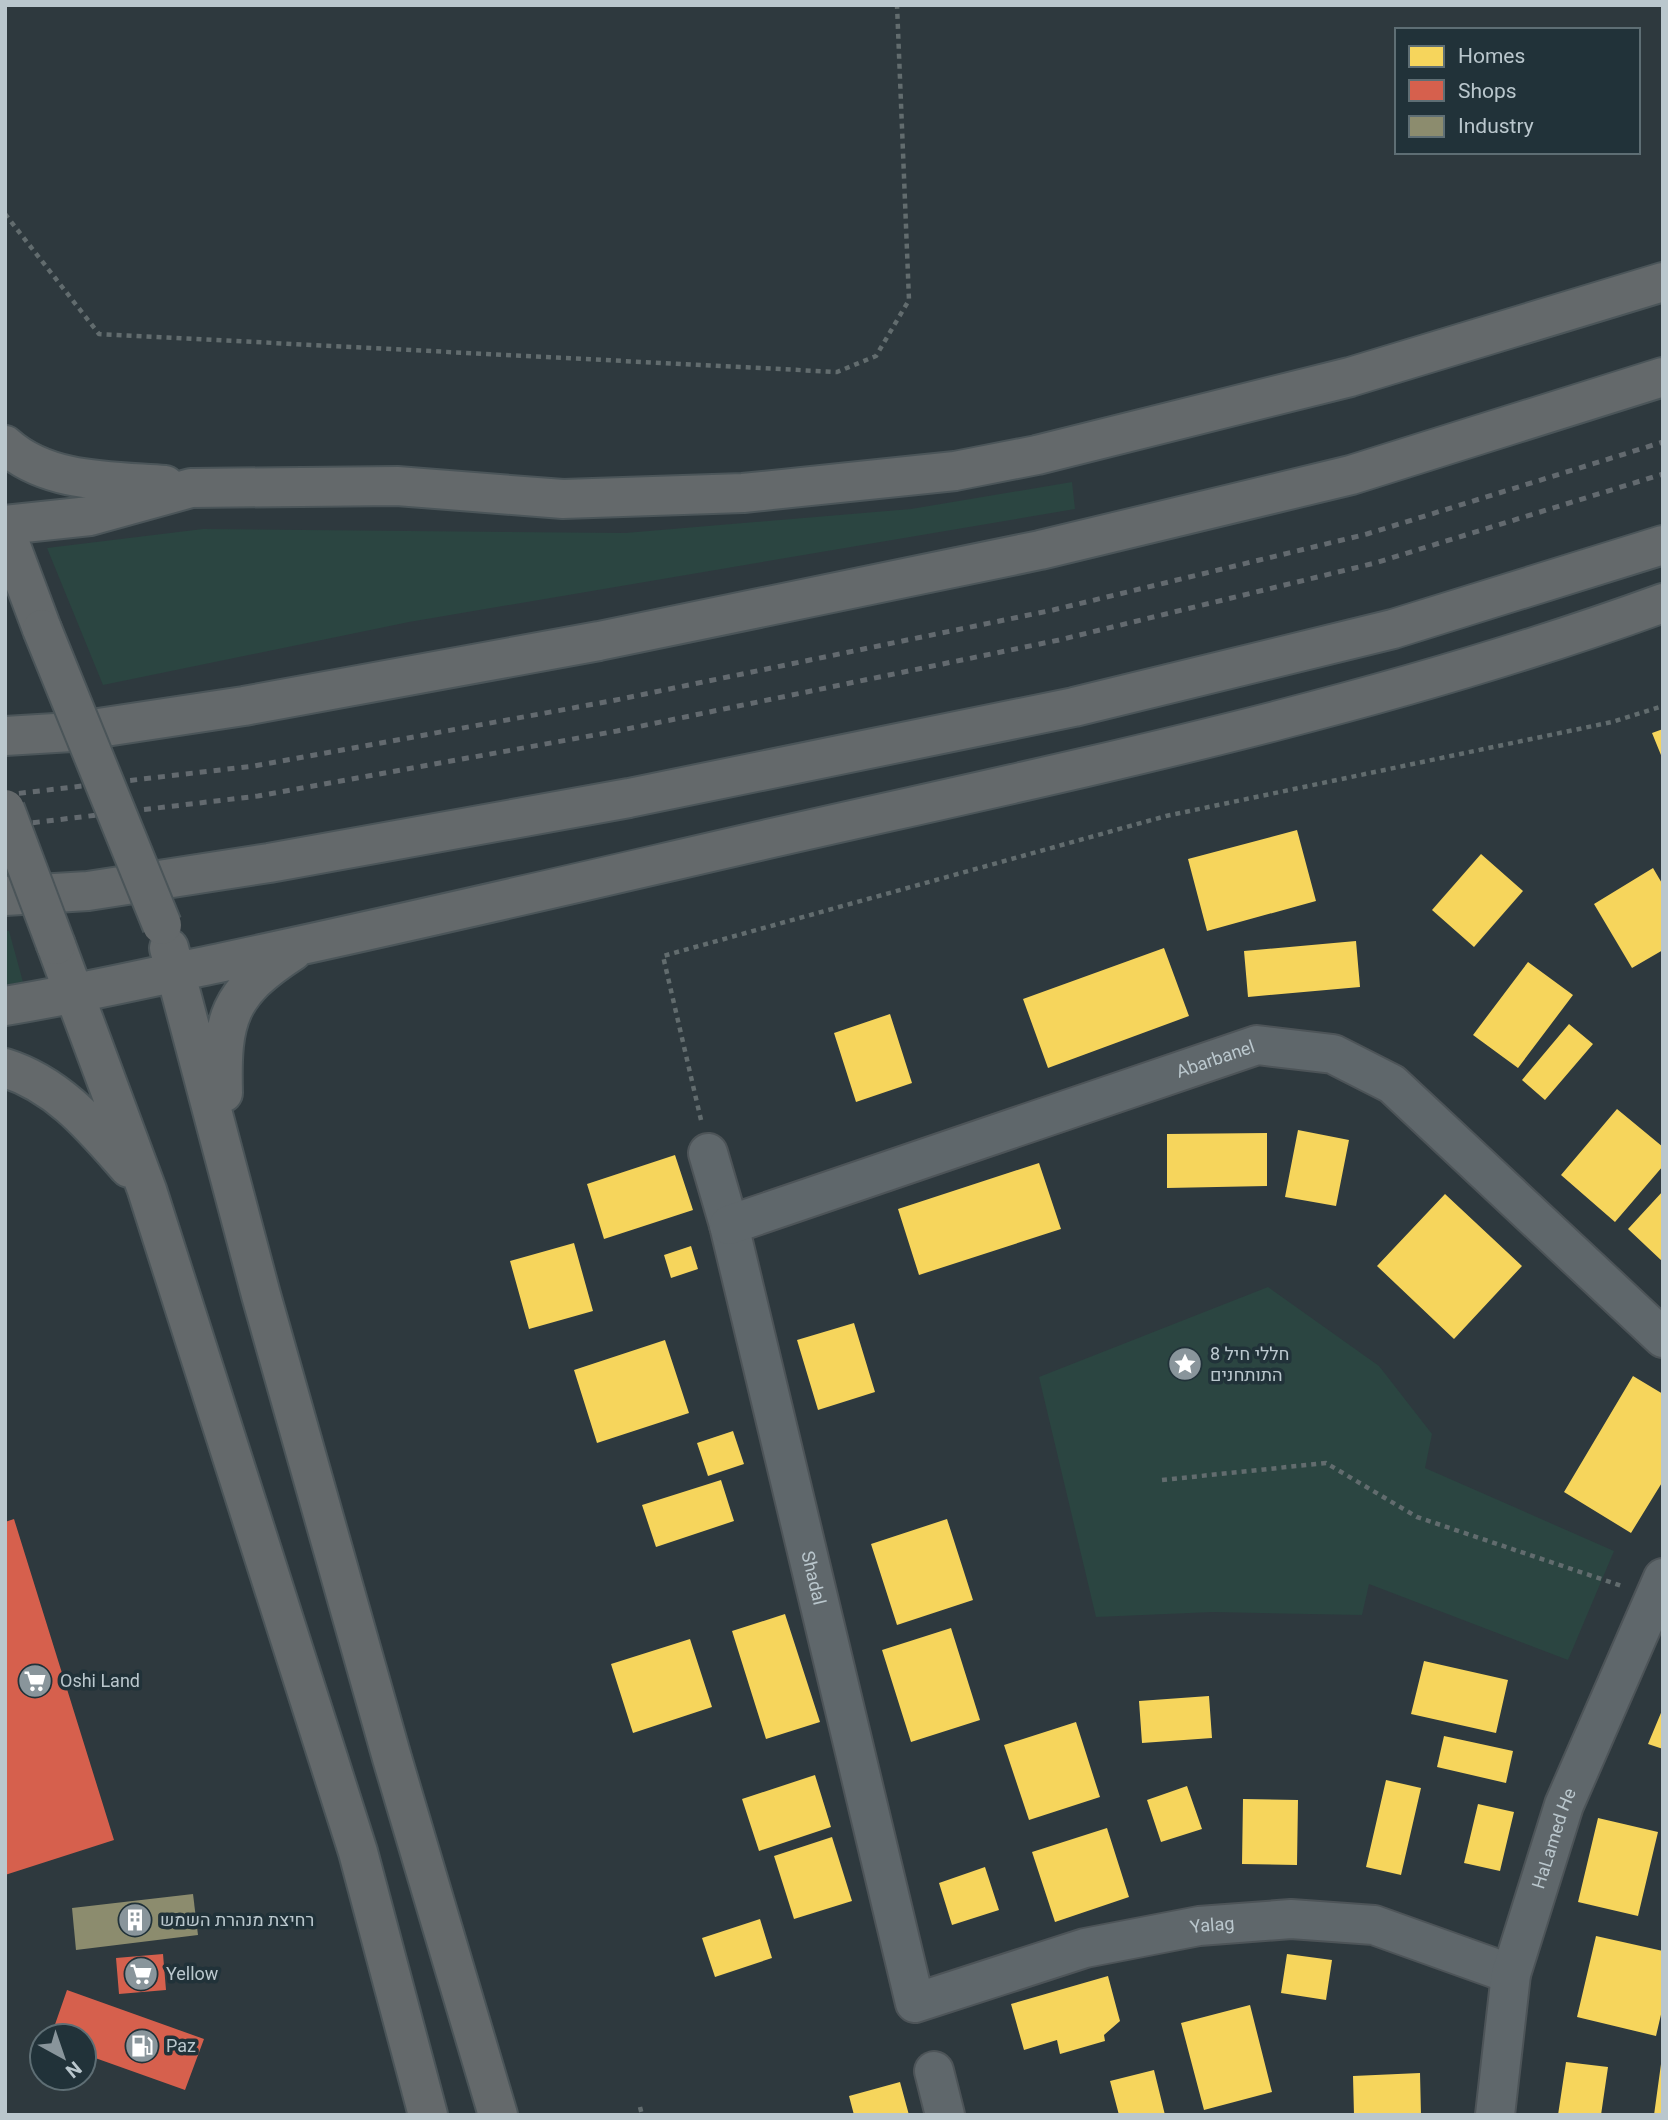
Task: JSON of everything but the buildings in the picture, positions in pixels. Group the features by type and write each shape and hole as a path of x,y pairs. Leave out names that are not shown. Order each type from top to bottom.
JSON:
{"highway":[{"path":"5,444 47,469 83,478 191,488 397,486 563,499 743,493 955,471 1037,455 1350,377 1663,282"},
{"path":"5,736 72,732 244,706 599,641 1040,550 1351,475 1528,422 1663,377"},
{"path":"191,488 90,516 5,528 42,629 162,925 177,972 261,1295 392,1758 498,2115"},
{"path":"5,897 88,891 269,863 629,797 1074,707 1393,629 1663,545"},
{"path":"5,1006 73,995 302,945 1032,779 1353,701 1595,628 1663,603"},
{"path":"5,809 147,1190 358,1852 428,2115"},
{"path":"261,1295 223,1094 222,1046 233,1007 258,974 302,945"},
{"path":"5,1068 30,1076 78,1110 147,1190"}],"street":[{"name":"Abarbanel","path":"729,1225 1257,1045 1333,1055 1392,1084 1663,1338"},
{"name":"Shadal","path":"708,1153 729,1225 915,2003"},
{"name":"HaLamed He","path":"1495,2115 1511,1974 1564,1805 1658,1587"},
{"name":"Yalag","path":"915,2003 1085,1948 1199,1926 1292,1919 1374,1925 1511,1974"},
{"path":"934,2071 945,2115"}],"path":[{"path":"5,214 99,334 837,372 876,356 909,300 897,5"},
{"path":"708,1153 663,956 1166,816 1612,722 1663,705"},
{"path":"1163,1480 1326,1463 1418,1517 1658,1587"},
{"path":"640,2107 642,2115"}],"green space":[{"path":"1072,482 1075,509 409,622 103,685 47,548 203,529 625,533 911,509"},
{"path":"5,931 9,931 23,982 5,985"},
{"path":"1268,1287 1379,1366 1432,1434 1425,1468 1614,1551 1568,1660 1369,1584 1362,1615 1213,1612 1096,1617 1039,1377"}],"railway":[{"path":"5,795 254,766 611,701 1053,610 1367,534 1663,442"},
{"path":"5,826 258,796 617,731 1059,640 1375,563 1663,474"}],"place":[{"name":"8 חללי חיל התותחנים","path":"1185,1364"},
{"name":"Oshi Land","path":"35,1681"},
{"name":"רחיצת מנהרת השמש","path":"135,1920"},
{"name":"Yellow","path":"141,1974"},
{"name":"Paz","path":"142,2046"}]}
